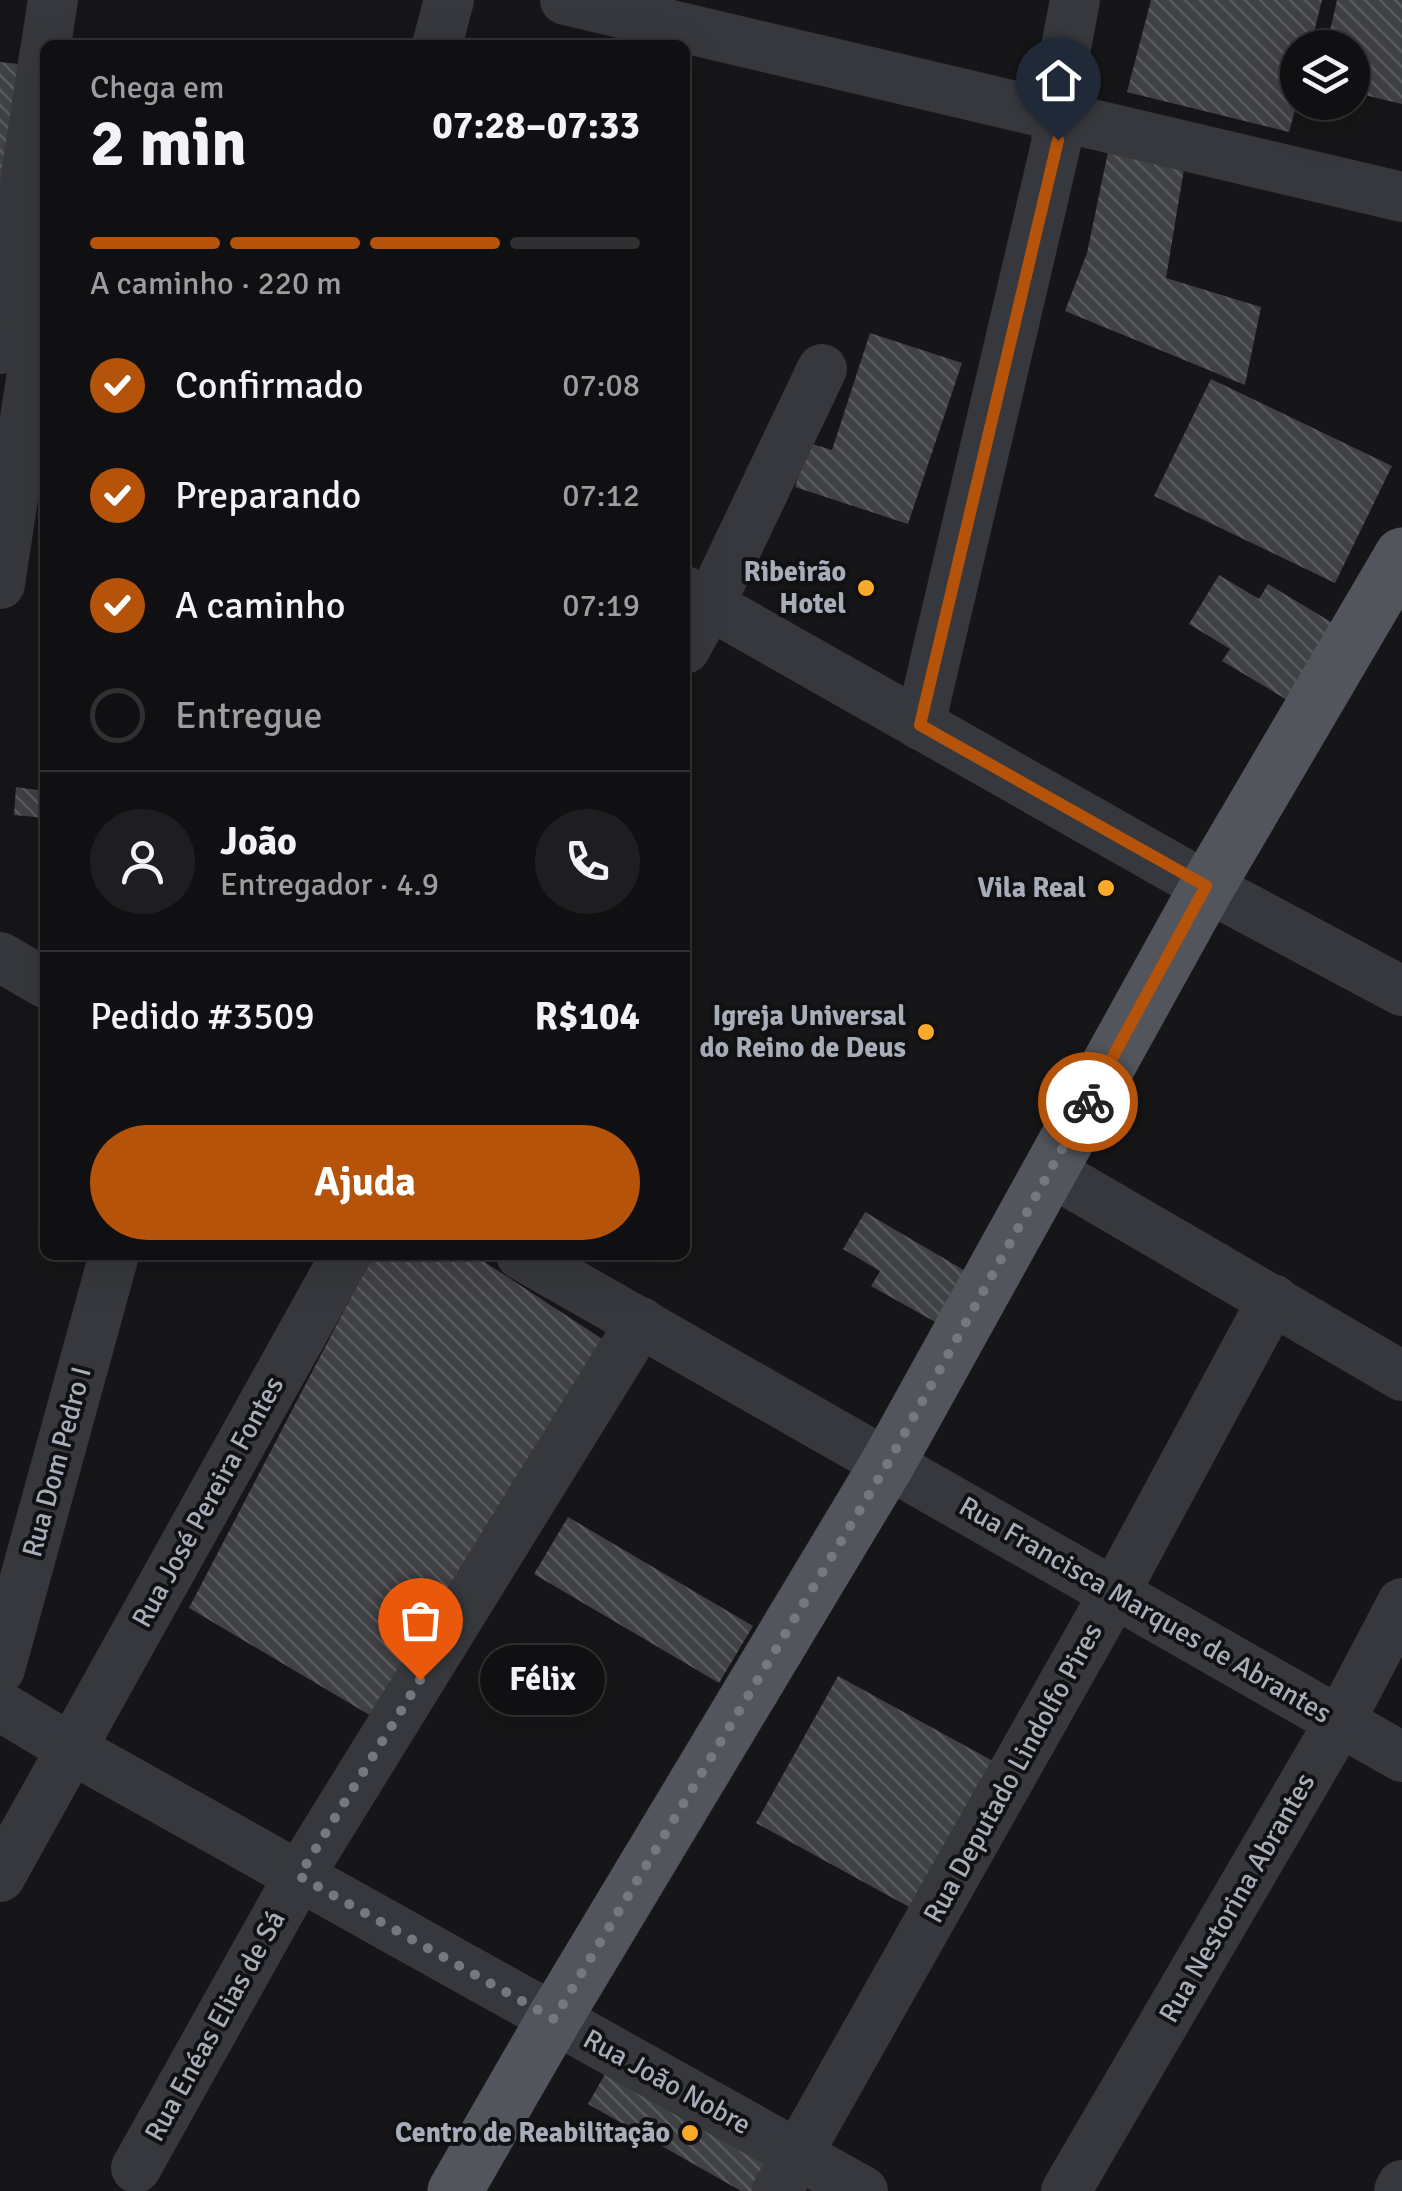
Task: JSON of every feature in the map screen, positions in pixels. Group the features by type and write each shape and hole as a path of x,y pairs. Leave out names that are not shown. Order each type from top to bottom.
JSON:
{"main road":[{"path":"454,2191 888,1463 1206,886 1402,555"}],"street":[{"path":"46,40 52,0"},
{"path":"80,40 86,0"},
{"path":"438,40 449,0"},
{"path":"564,0 1061,126 1402,197"},
{"path":"1061,126 1075,0"},
{"path":"920,725 1061,126 1100,0"},
{"path":"0,584 28,296 40,120"},
{"path":"0,350 28,296"},
{"path":"690,629 698,598 822,369"},
{"path":"698,598 1206,886 1402,992"},
{"path":"0,957 40,981"},
{"path":"1050,1171 1402,1376"},
{"name":"Rua Dom Pedro I","path":"0,1669 113,1260"},
{"name":"Rua José Pereira Fontes","path":"0,1877 343,1260"},
{"name":"Rua Francisca Marques de Abrantes","path":"530,1260 1402,1757"},
{"name":"Rua Deputado Lindolfo Pires","path":"787,2172 1115,1592 1273,1299"},
{"name":"Rua Enéas Elias de Sá","path":"136,2168 299,1876 642,1322"},
{"name":"Rua Nestorina Abrantes","path":"1066,2191 1339,1722 1402,1602"},
{"name":"Rua João Nobre","path":"0,1706 554,2019 787,2172 864,2191"}],"building":[{"path":"1151,0 1322,0 1314,30 1280,30 1280,120 1292,120 1289,132 1127,92"},
{"path":"1337,0 1402,0 1402,104 1370,96 1370,30 1330,30"},
{"path":"0,62 36,66 0,240"},
{"path":"1109,147 1185,163 1166,278 1261,307 1245,385 1065,311 1087,253"},
{"path":"870,333 962,363 908,524 795,487 809,443 832,450"},
{"path":"1211,379 1392,466 1335,583 1154,496"},
{"path":"1219,575 1259,599 1268,584 1336,625 1289,701 1222,661 1230,649 1189,624"},
{"path":"16,787 40,790 40,818 14,815"},
{"path":"865,1212 967,1272 937,1323 871,1286 880,1271 843,1249"},
{"path":"370,1260 482,1260 619,1350 373,1717 189,1608"},
{"path":"568,1517 753,1626 719,1683 534,1574"},
{"path":"838,1676 1002,1766 920,1913 756,1823"},
{"name":"Centro de Reabilitação","path":"613,2060 791,2162 774,2191 741,2191 588,2104"}],"way so far":[{"path":"420,1680 299,1876 554,2019 888,1463 1088,1102"}],"place":[{"name":"Ribeirão Hotel","path":"866,588"},
{"name":"Vila Real","path":"1106,888"},
{"name":"Igreja Universal do Reino de Deus","path":"926,1032"},
{"name":"Félix","path":"420,1680"},
{"name":"Centro de Reabilitação","path":"690,2133"}],"route":[{"path":"1058,140 920,725 1206,886 1088,1102"}]}
